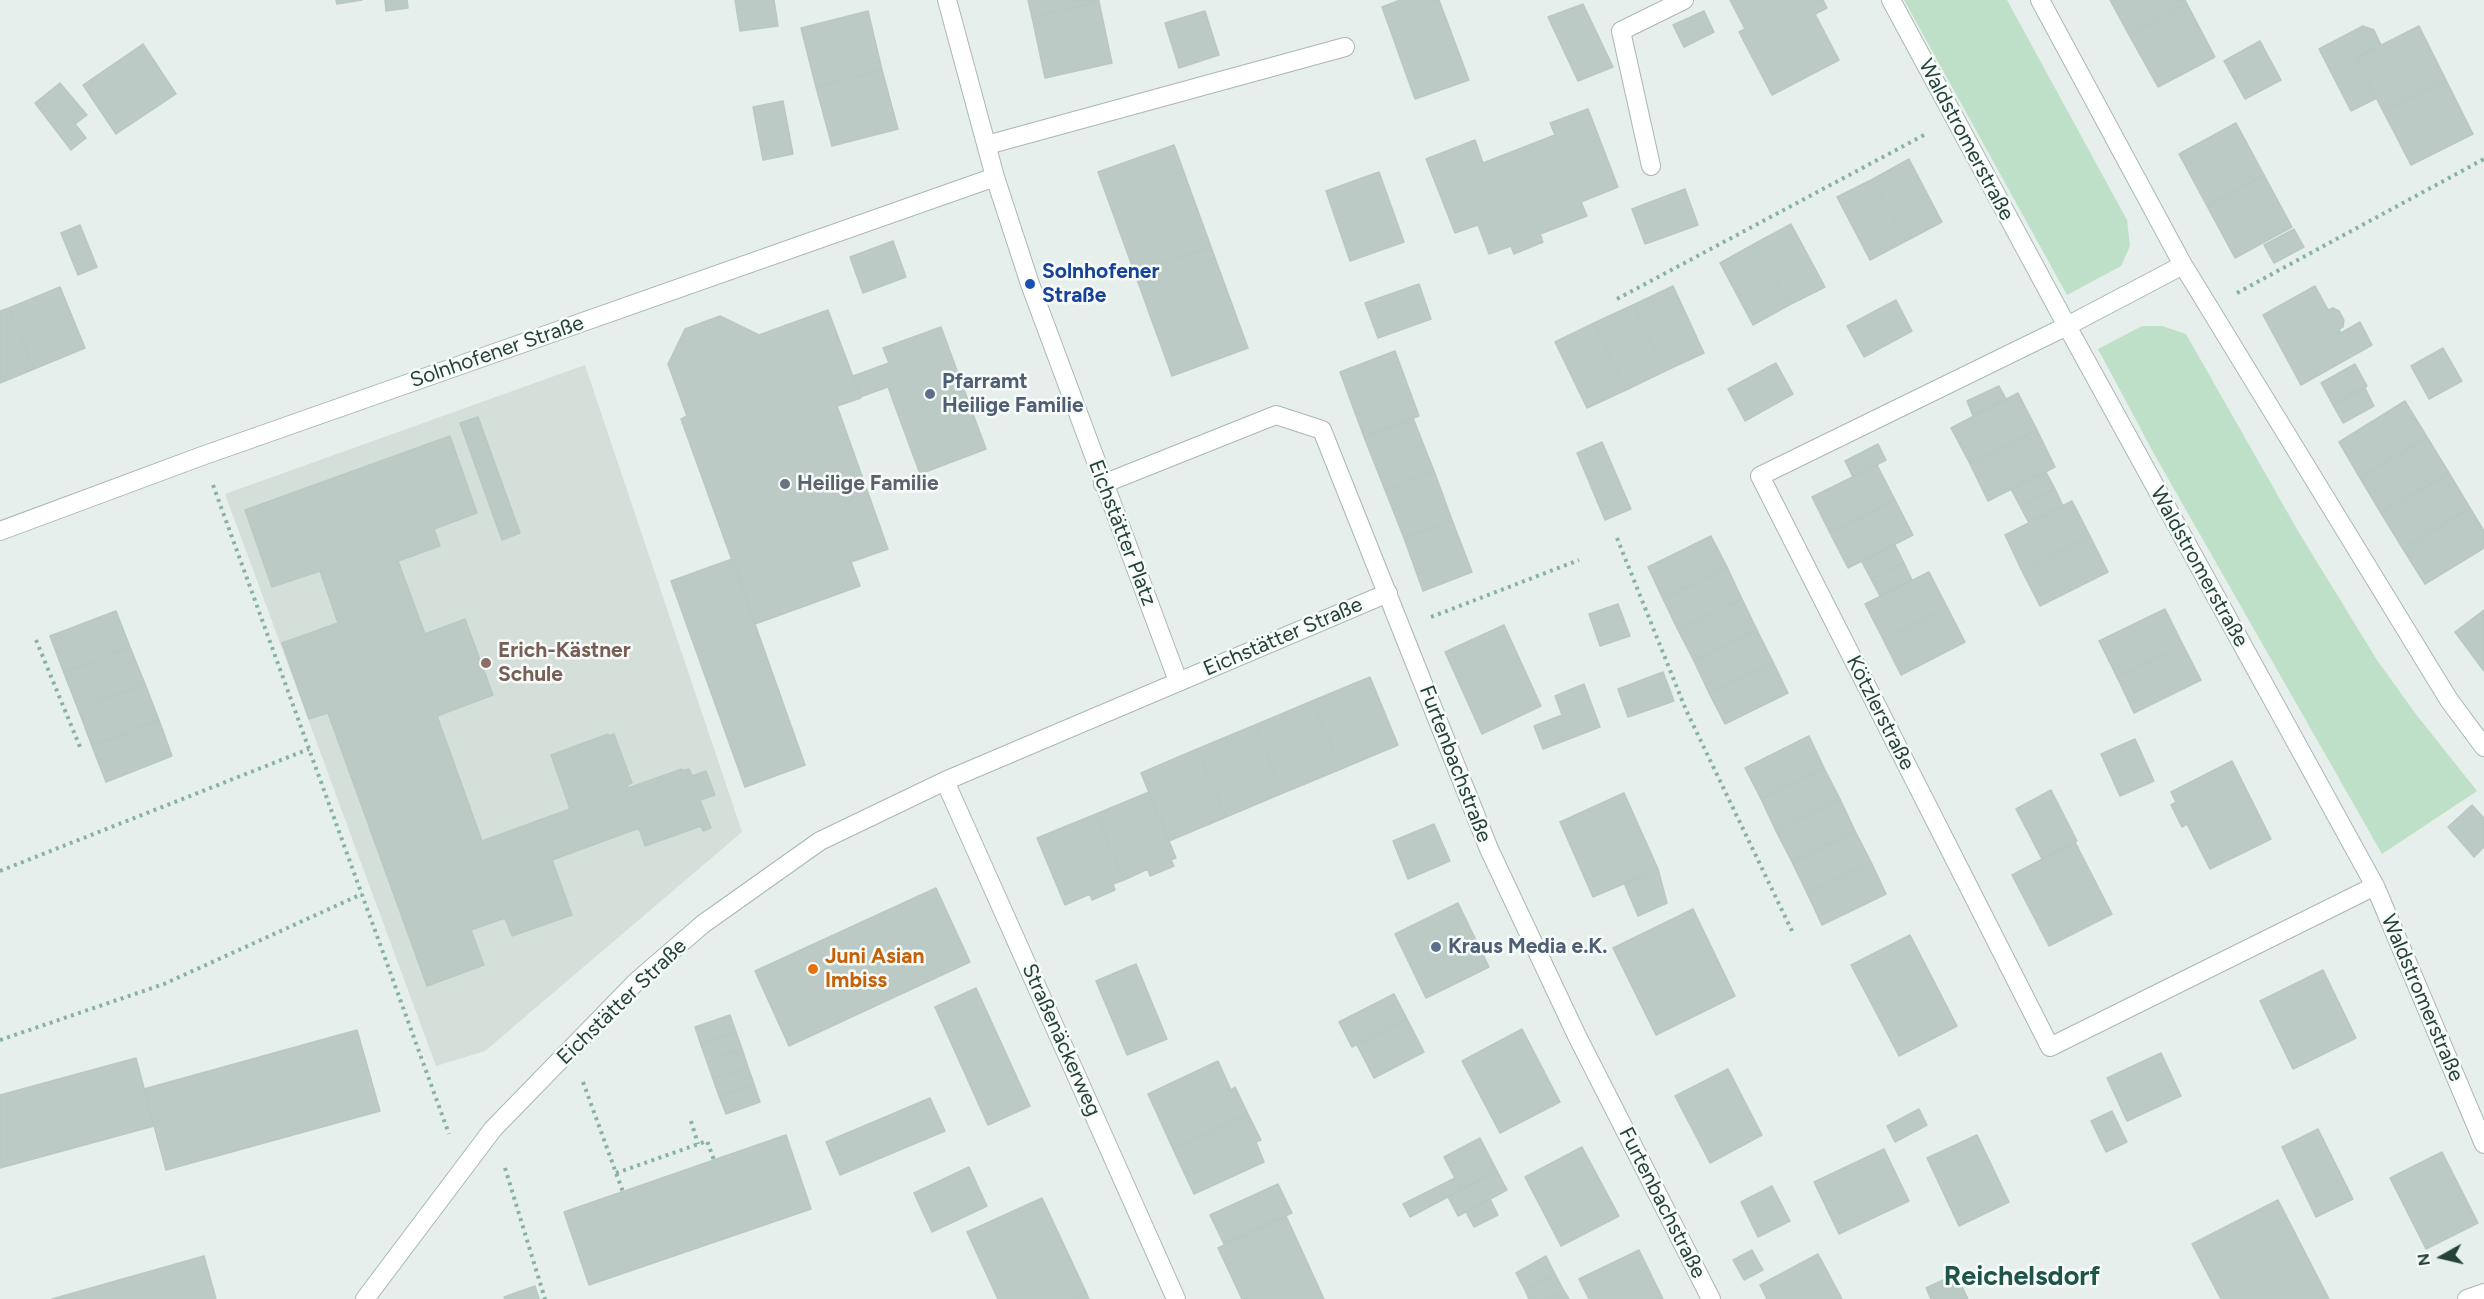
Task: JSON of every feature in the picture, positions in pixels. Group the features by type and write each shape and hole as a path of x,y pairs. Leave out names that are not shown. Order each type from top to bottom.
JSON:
{"street":[{"name":"Eichstätter Platz","path":"946,0 995,177 1030,284 1178,681"},
{"path":"1651,166 1621,31 1684,0"},
{"name":"Waldstromerstraße","path":"1891,0 2067,326 2375,886 2484,1144"},
{"path":"2040,0 2183,265 2450,700 2484,747"},
{"path":"987,145 1345,47"},
{"name":"Solnhofener Straße","path":"0,531 202,456 995,177"},
{"name":"Kötzlerstraße","path":"2183,265 2067,326 1760,476 2050,1047 2375,886"},
{"name":"Furtenbachstraße","path":"1103,484 1276,415 1322,430 1489,849 1577,1036 1711,1299"},
{"name":"Eichstätter Straße","path":"1178,681 1388,593"},
{"path":"945,781 1178,681"},
{"name":"Eichstätter Straße","path":"365,1299 493,1129 637,981 703,924 820,841 945,781"},
{"name":"Straßenäckerweg","path":"945,781 1176,1299"},
{"path":"2467,1299 2484,1293"}],"path":[{"path":"1617,299 1955,118"},
{"path":"2210,308 2484,159"},
{"path":"202,456 462,1169"},
{"path":"1617,538 1686,710 1792,931"},
{"path":"1402,628 1579,560"},
{"path":"36,640 80,747"},
{"path":"0,871 309,749"},
{"path":"0,1040 164,984 362,894"},
{"path":"571,1050 623,1192"},
{"path":"691,1121 698,1144"},
{"path":"493,1129 545,1299"},
{"path":"616,1173 707,1141 714,1160"}],"shaded area":[{"name":"Erich-Kästner Schule","path":"585,365 742,832 485,1051 436,1066 225,494"}],"green space":[{"path":"1904,0 2007,0 2127,220 2130,246 2121,266 2067,295"},
{"path":"2142,326 2162,326 2186,334 2298,531 2377,660 2415,713 2477,791 2382,854 2153,452 2098,349"}],"building":[{"path":"336,0 362,0 337,4"},
{"path":"385,0 407,0 408,8 386,11"},
{"path":"735,0 774,0 778,26 740,31"},
{"path":"1028,0 1099,0 1099,2 1032,17"},
{"path":"1400,0 1439,0 1469,80 1415,99 1382,7"},
{"path":"1730,0 1823,0 1827,8 1815,14 1839,60 1772,95 1739,32 1745,29"},
{"path":"2110,0 2185,0 2187,4 2129,35"},
{"path":"1099,2 1112,63 1045,78 1032,17"},
{"path":"1583,4 1613,67 1578,81 1548,17"},
{"path":"2187,4 2215,57 2158,87 2129,35"},
{"path":"868,11 882,70 816,87 801,28"},
{"path":"1205,11 1219,55 1179,68 1165,23"},
{"path":"1704,11 1714,32 1684,47 1673,25"},
{"path":"2363,26 2374,30 2381,45 2356,58 2377,98 2351,111 2319,49"},
{"path":"2419,26 2446,80 2383,111 2356,58"},
{"path":"2260,41 2281,80 2245,99 2224,61"},
{"path":"143,44 176,94 116,134 83,85"},
{"path":"882,70 898,129 832,146 816,87"},
{"path":"2446,80 2473,134 2411,165 2383,111"},
{"path":"60,83 87,115 75,124 86,138 71,150 35,103"},
{"path":"783,101 793,154 763,160 753,107"},
{"path":"1588,109 1618,187 1581,202 1587,216 1540,234 1543,242 1514,254 1511,246 1489,254 1478,225 1455,233 1426,159 1475,140 1483,163 1555,135 1550,123"},
{"path":"2236,123 2264,175 2207,206 2179,154"},
{"path":"1174,145 1211,247 1135,274 1098,172"},
{"path":"1909,159 1942,222 1906,241 1873,179"},
{"path":"1379,172 1404,242 1350,261 1326,191"},
{"path":"2264,175 2292,227 2235,258 2207,206"},
{"path":"1873,179 1906,241 1870,260 1837,197"},
{"path":"1685,189 1698,225 1645,244 1632,209"},
{"path":"1791,224 1825,287 1789,305 1756,243"},
{"path":"80,225 97,267 78,275 61,233"},
{"path":"2294,229 2304,247 2274,263 2264,245"},
{"path":"893,241 906,277 863,293 850,257"},
{"path":"1756,243 1789,305 1753,325 1720,263"},
{"path":"1211,247 1248,348 1172,376 1135,274"},
{"path":"1419,284 1431,319 1378,338 1365,303"},
{"path":"1673,286 1704,353 1665,371 1633,305"},
{"path":"2315,286 2328,310 2333,308 2339,311 2344,320 2343,327 2339,329 2341,333 2360,322 2372,345 2301,385 2263,315"},
{"path":"60,287 85,348 34,369 9,308"},
{"path":"1896,300 1912,331 1864,357 1847,326"},
{"path":"1633,305 1665,371 1626,390 1594,323"},
{"path":"9,308 34,369 0,383 0,311"},
{"name":"Heilige Familie","path":"828,310 861,398 837,406 888,549 851,562 860,586 755,624 681,419 687,416 668,364 685,329 720,316 759,335"},
{"path":"1594,323 1626,390 1587,408 1555,342"},
{"path":"941,327 986,449 920,474 888,387 860,397 853,376 889,363 883,348"},
{"path":"2443,348 2462,381 2429,399 2411,366"},
{"path":"1395,351 1419,416 1364,437 1340,372"},
{"path":"1776,363 1793,394 1745,421 1728,389"},
{"path":"2355,364 2367,386 2333,405 2321,383"},
{"path":"1999,386 2006,399 1973,416 1967,401"},
{"path":"2365,388 2374,406 2343,423 2333,405"},
{"path":"2018,393 2037,430 1970,464 1951,428"},
{"path":"2405,401 2427,437 2360,478 2339,442"},
{"path":"478,417 520,533 502,540 460,423"},
{"path":"1413,418 1434,471 1385,490 1364,437"},
{"path":"2037,430 2055,467 1988,501 1970,464"},
{"path":"450,436 477,513 434,529 440,546 398,561 425,634 465,619 493,695 437,716 482,841 570,809 551,755 608,734 609,736 614,734 632,783 627,785 628,788 682,769 682,771 689,769 692,776 706,771 715,795 700,800 711,828 703,831 701,826 645,846 639,828 552,860 572,915 512,936 505,918 471,930 484,965 427,986 328,713 309,719 282,643 338,623 320,571 272,587 245,510"},
{"path":"2427,437 2449,473 2381,513 2360,478"},
{"path":"1602,442 1631,509 1605,520 1577,453"},
{"path":"1878,444 1886,460 1853,477 1845,461"},
{"path":"1877,465 1895,500 1830,533 1812,497"},
{"path":"1434,471 1452,520 1404,538 1385,490"},
{"path":"2046,472 2055,489 2020,506 2011,489"},
{"path":"2449,473 2470,508 2403,549 2381,513"},
{"path":"2055,489 2063,506 2029,523 2020,506"},
{"path":"1895,500 1913,535 1848,568 1830,533"},
{"path":"2072,501 2090,536 2022,571 2005,535"},
{"path":"2470,508 2484,531 2484,548 2425,584 2403,549"},
{"path":"1452,520 1472,572 1423,591 1404,538"},
{"path":"1711,536 1727,567 1663,599 1648,567"},
{"path":"2090,536 2108,572 2040,606 2022,571"},
{"path":"1895,545 1904,563 1871,579 1862,562"},
{"path":"732,559 805,765 745,787 671,581"},
{"path":"1904,563 1912,580 1880,596 1871,579"},
{"path":"1727,567 1742,599 1678,630 1663,599"},
{"path":"1929,572 1947,607 1883,639 1865,604"},
{"path":"1742,599 1757,630 1694,661 1678,630"},
{"path":"1618,604 1630,636 1600,646 1589,614"},
{"path":"1947,607 1965,642 1901,675 1883,639"},
{"path":"2165,609 2183,645 2117,677 2099,641"},
{"path":"2484,610 2484,671 2455,632"},
{"path":"116,611 130,647 64,673 50,636"},
{"path":"1504,625 1541,706 1482,734 1445,652"},
{"path":"1757,630 1773,662 1709,693 1694,661"},
{"path":"2183,645 2201,680 2134,713 2117,677"},
{"path":"130,647 145,684 78,709 64,673"},
{"path":"1773,662 1788,693 1725,724 1709,693"},
{"path":"1663,672 1674,701 1628,717 1618,689"},
{"path":"1370,677 1398,745 1341,769 1312,701"},
{"path":"145,684 159,720 92,746 78,709"},
{"path":"1584,684 1600,727 1543,749 1534,726 1562,715 1555,696"},
{"path":"1312,701 1341,769 1283,793 1255,725"},
{"path":"159,720 172,756 106,782 92,746"},
{"path":"1255,725 1283,793 1226,817 1197,749"},
{"path":"1809,736 1824,768 1761,799 1745,768"},
{"path":"2135,739 2154,781 2120,796 2101,754"},
{"path":"1197,749 1226,817 1169,841 1141,773"},
{"path":"2232,761 2271,839 2210,869 2187,824 2182,827 2171,805 2176,802 2171,792"},
{"path":"1824,768 1840,799 1776,831 1761,799"},
{"path":"2051,790 2077,841 2042,859 2016,809"},
{"path":"1149,792 1176,858 1171,860 1174,866 1150,876 1148,869 1124,880 1096,814"},
{"path":"1624,793 1658,869 1593,897 1560,822"},
{"path":"1840,799 1855,831 1792,862 1776,831"},
{"path":"2472,805 2484,818 2484,847 2474,857 2448,827"},
{"path":"1096,814 1124,880 1113,884 1115,890 1092,900 1090,894 1065,905 1037,838"},
{"path":"1434,824 1450,861 1408,879 1393,841"},
{"path":"1855,831 1871,862 1807,893 1792,862"},
{"path":"2075,842 2112,914 2049,946 2012,875"},
{"path":"1871,862 1886,894 1822,925 1807,893"},
{"path":"1658,869 1667,903 1638,916 1624,883"},
{"path":"936,888 970,962 789,1046 755,971"},
{"path":"1458,903 1489,967 1426,998 1395,934"},
{"path":"1693,909 1735,996 1656,1035 1613,948"},
{"path":"1910,935 1957,1026 1899,1056 1851,965"},
{"path":"1136,964 1167,1039 1127,1055 1096,981"},
{"path":"2323,970 2356,1038 2293,1069 2260,1001"},
{"path":"976,988 1030,1106 988,1125 935,1007"},
{"path":"1394,994 1407,1019 1352,1047 1339,1022"},
{"path":"730,1015 736,1032 701,1045 695,1027"},
{"path":"1407,1019 1424,1052 1374,1078 1357,1045"},
{"path":"1522,1029 1560,1102 1500,1133 1462,1061"},
{"path":"357,1030 380,1111 166,1170 144,1089"},
{"path":"736,1032 742,1049 707,1062 701,1045"},
{"path":"742,1049 748,1067 713,1079 707,1062"},
{"path":"2161,1053 2181,1096 2127,1121 2107,1078"},
{"path":"136,1058 154,1126 0,1168 0,1095"},
{"path":"1218,1061 1231,1090 1235,1087 1248,1114 1173,1149 1148,1094"},
{"path":"748,1067 754,1084 719,1096 713,1079"},
{"path":"1728,1069 1762,1135 1710,1163 1675,1096"},
{"path":"754,1084 760,1102 726,1114 719,1096"},
{"path":"930,1098 945,1131 840,1175 826,1142"},
{"path":"1919,1109 1927,1125 1895,1142 1887,1126"},
{"path":"2112,1111 2127,1142 2106,1152 2091,1121"},
{"path":"1248,1114 1261,1140 1256,1142 1264,1162 1194,1194 1173,1149"},
{"path":"2318,1129 2353,1199 2316,1217 2282,1147"},
{"path":"786,1135 811,1209 589,1285 564,1212"},
{"path":"1977,1135 2009,1202 1959,1226 1927,1158"},
{"path":"1480,1138 1497,1171 1461,1190 1444,1157"},
{"path":"1582,1147 1619,1216 1561,1246 1525,1177"},
{"path":"1884,1149 1909,1201 1839,1234 1814,1182"},
{"path":"2442,1152 2478,1223 2426,1249 2390,1178"},
{"path":"969,1167 987,1206 932,1232 914,1193"},
{"path":"1497,1171 1507,1190 1458,1216 1448,1197"},
{"path":"1455,1178 1461,1190 1410,1217 1403,1204"},
{"path":"1278,1184 1292,1213 1224,1244 1210,1215"},
{"path":"1772,1186 1790,1221 1758,1237 1741,1202"},
{"path":"1042,1198 1086,1292 1071,1299 998,1299 967,1232"},
{"path":"1490,1199 1498,1215 1474,1227 1466,1212"},
{"path":"2278,1200 2329,1299 2221,1299 2192,1244"},
{"path":"1286,1216 1324,1299 1242,1299 1218,1248"},
{"path":"1639,1250 1663,1299 1589,1299 1579,1279"},
{"path":"1752,1250 1763,1270 1744,1280 1733,1260"},
{"path":"1818,1254 1842,1299 1767,1299 1760,1285"},
{"path":"204,1256 216,1299 52,1299"},
{"path":"1546,1256 1555,1274 1525,1290 1516,1273"},
{"path":"1555,1274 1564,1291 1548,1299 1529,1299 1525,1290"},
{"path":"1956,1274 1968,1299 1931,1299 1926,1288"},
{"path":"535,1286 539,1299 505,1299 504,1297"},
{"path":"1564,1291 1569,1299 1548,1299"},
{"path":"1086,1292 1089,1299 1071,1299"}],"place":[{"name":"Solnhofener Straße","path":"1030,284"},
{"name":"Pfarramt Heilige Familie","path":"930,394"},
{"name":"Heilige Familie","path":"785,484"},
{"name":"Erich-Kästner Schule","path":"486,663"},
{"name":"Kraus Media e.K.","path":"1436,947"},
{"name":"Juni Asian Imbiss","path":"813,969"}],"district":[{"name":"Reichelsdorf","path":"2022,1277"}]}
